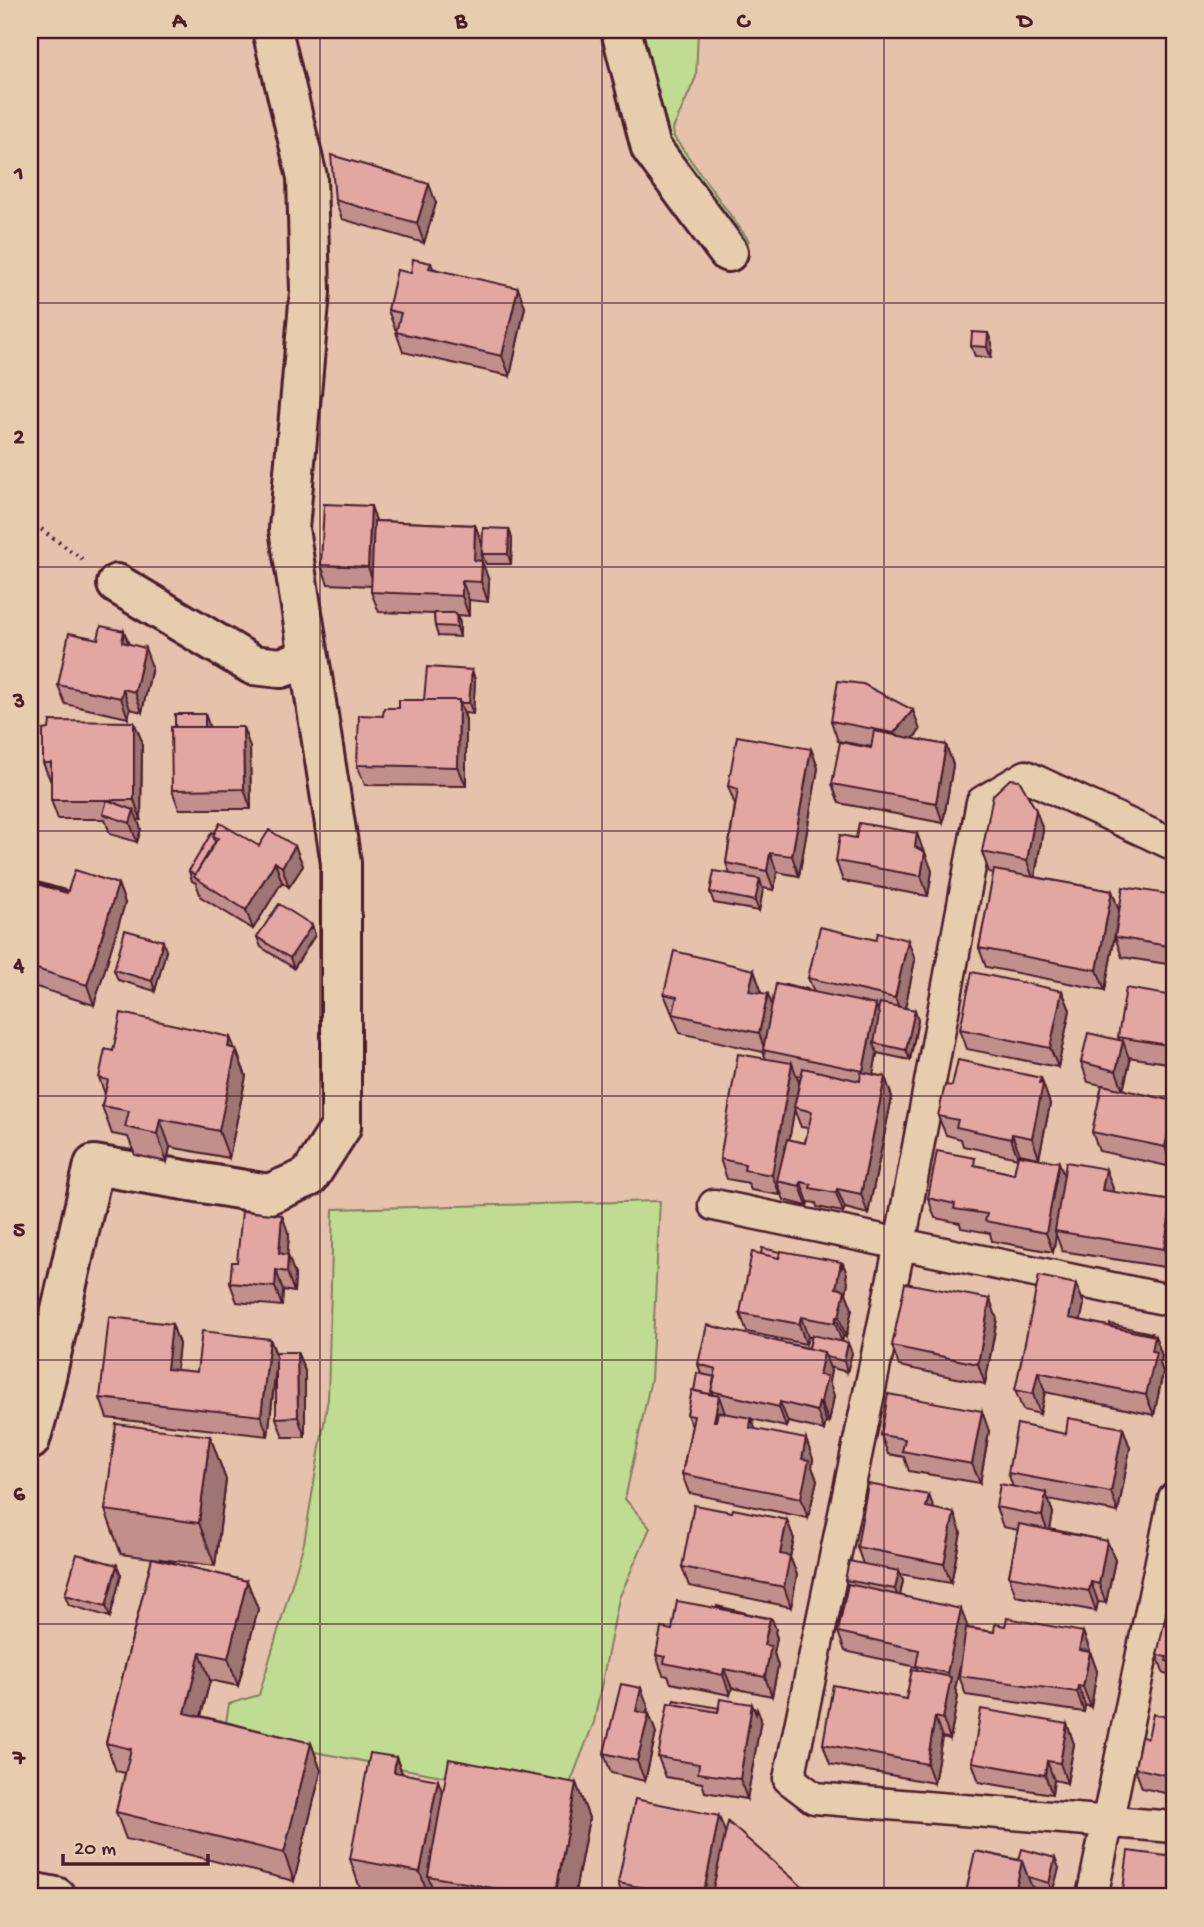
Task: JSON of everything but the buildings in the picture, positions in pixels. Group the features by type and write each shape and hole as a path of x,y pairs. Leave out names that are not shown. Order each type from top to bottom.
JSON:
{"street":[{"path":"30,1440 94,1165 269,1194 309,1177 341,1127 341,863 289,529 310,292 307,177 272,30"},
{"path":"621,30 652,148 728,252"},
{"path":"117,584 253,665 281,667 308,658"},
{"path":"30,1892 56,1897"}],"lane":[{"path":"1174,845 1026,776 982,802 900,1244 789,1779 814,1798 1174,1827"},
{"path":"713,1205 1174,1301"},
{"path":"1092,1897 1174,1498"}],"path":[{"path":"30,521 117,584"}],"green space":[{"path":"630,30 698,30 696,77 673,129 674,137 749,241 735,248 659,142"},
{"path":"660,1201 651,1379 625,1499 650,1528 619,1598 594,1722 564,1799 224,1735 229,1704 259,1695 304,1543 328,1399 333,1209"}]}
